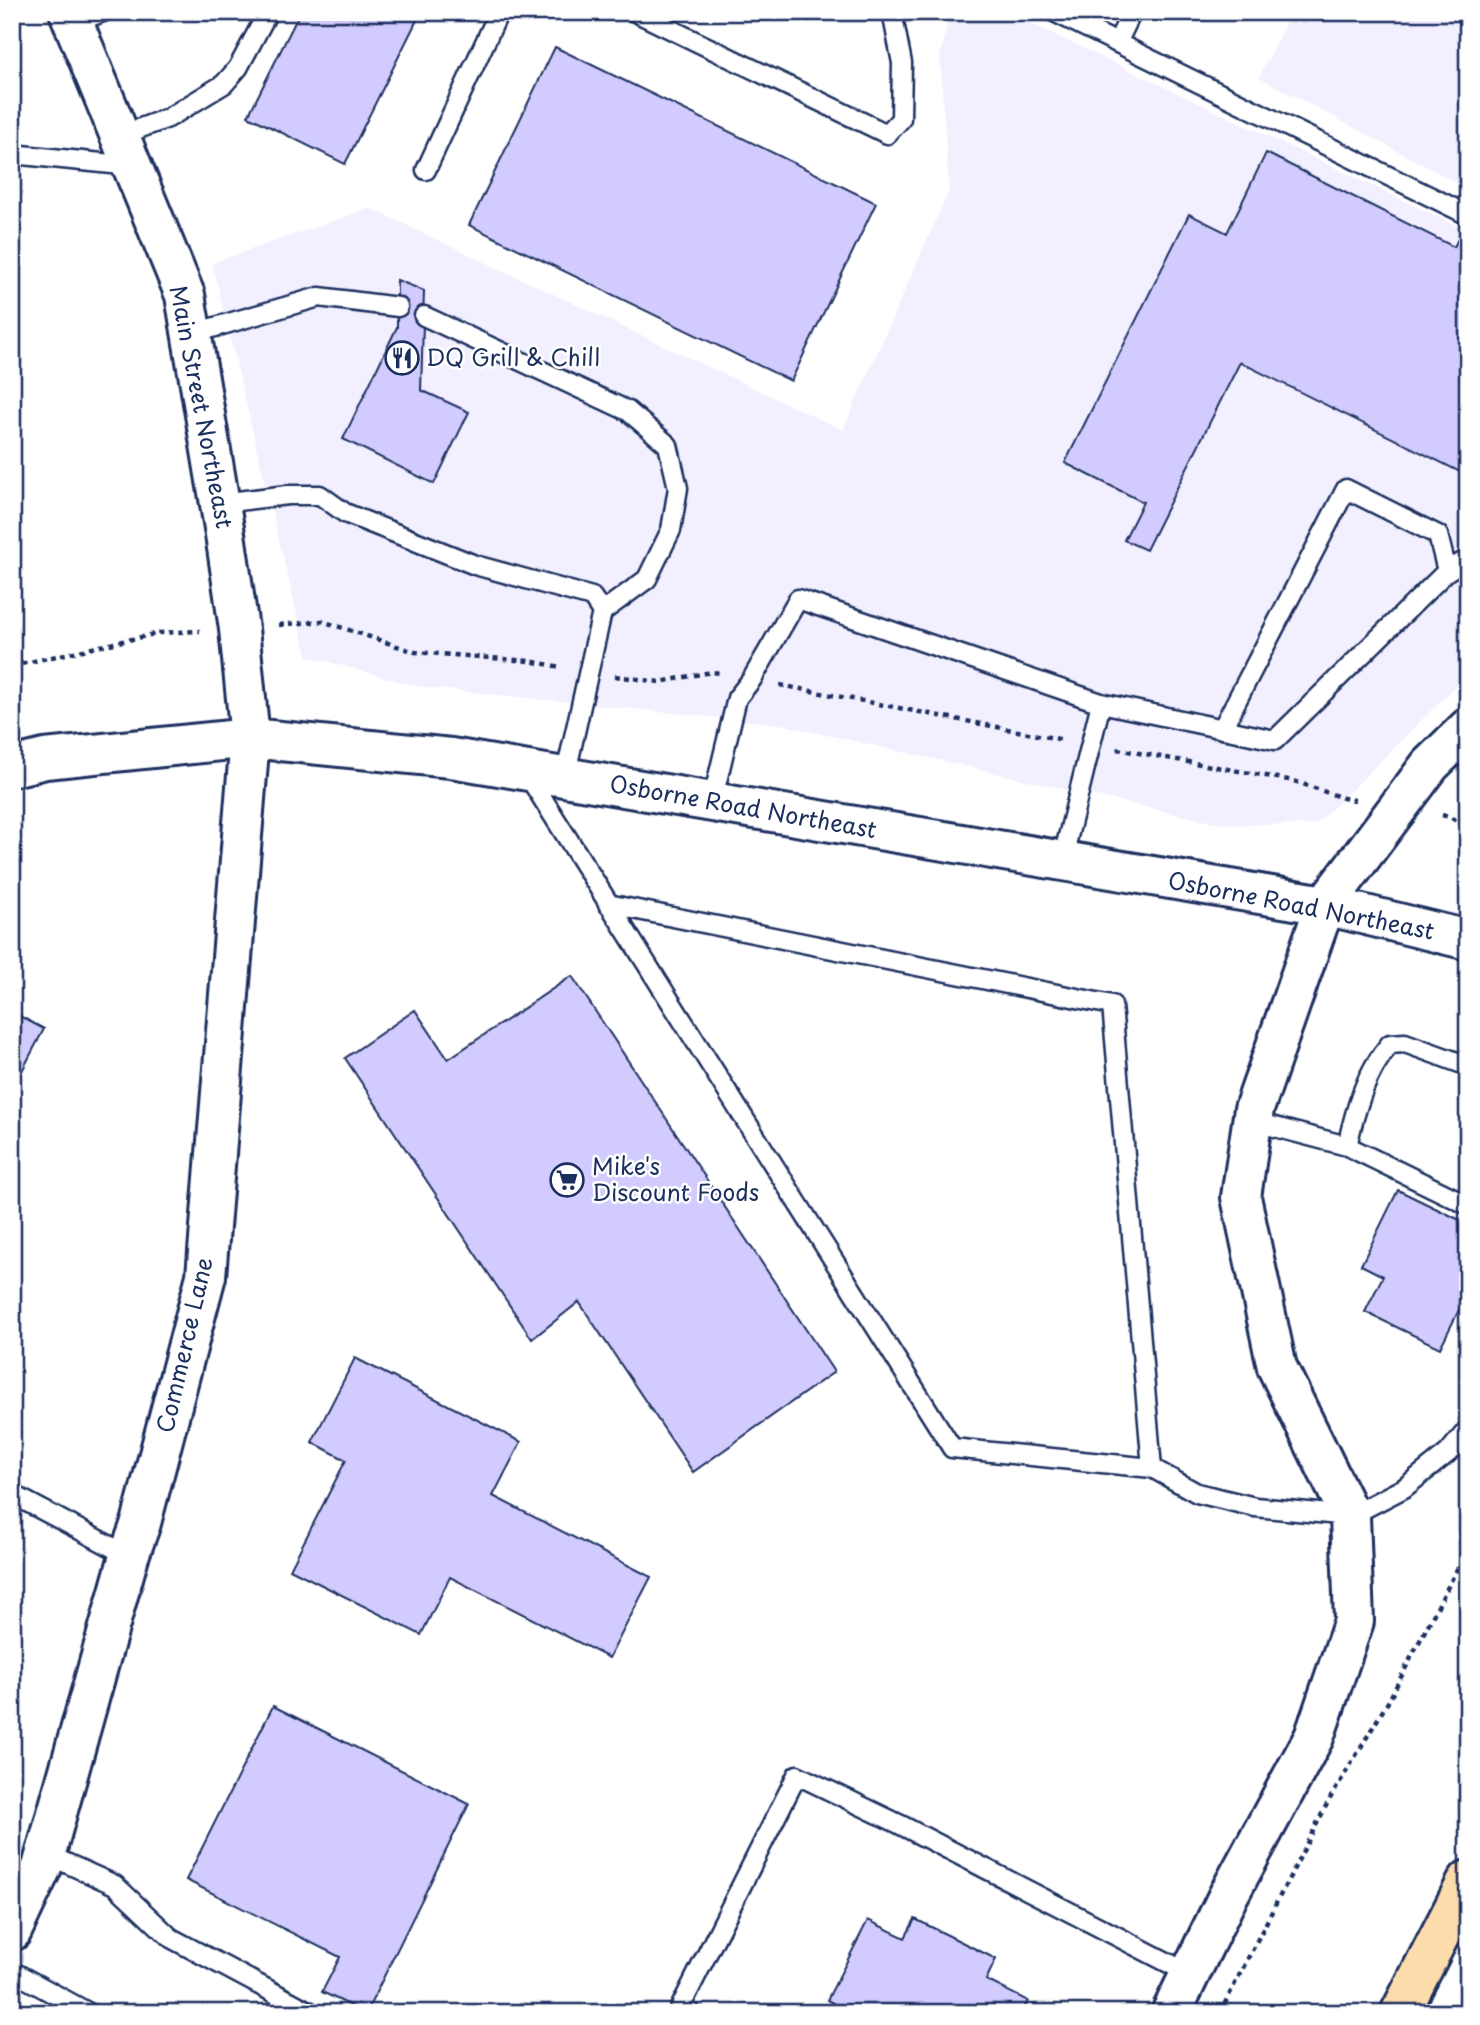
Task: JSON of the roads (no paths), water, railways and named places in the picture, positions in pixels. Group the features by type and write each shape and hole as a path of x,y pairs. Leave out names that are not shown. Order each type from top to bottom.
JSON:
{"main road":[{"path":"1400,2013 1468,1880"}],"street":[{"name":"Main Street Northeast","path":"82,16 125,151 185,295 239,629 250,738"},
{"name":"Osborne Road Northeast","path":"12,767 45,760 250,738 451,758 1325,905 1468,940"},
{"name":"Commerce Lane","path":"12,1931 46,1854 129,1556 141,1523 206,1276 250,738"},
{"path":"1171,2013 1228,1896 1314,1737 1354,1621 1350,1516 1277,1367 1241,1197 1254,1109 1325,905 1430,765 1458,743"}],"lane":[{"path":"12,154 125,151 168,118 224,83 238,68 268,12"},
{"path":"426,170 499,12"},
{"path":"635,12 887,134 901,119 902,63 892,12"},
{"path":"1054,12 1468,215"},
{"path":"1116,43 1132,12"},
{"path":"191,334 319,297 398,307"},
{"path":"424,316 628,411 668,445 678,488 671,530 647,579 602,612 565,777"},
{"path":"1222,729 1346,489 1438,535 1447,571"},
{"path":"220,503 288,495 320,495 345,513 475,565 592,597 602,612"},
{"path":"712,802 737,698 752,679 798,599 1101,703 1275,740 1447,571 1468,559"},
{"path":"1062,861 1101,703"},
{"path":"526,771 952,1448 1152,1468 1197,1493 1255,1507 1350,1516 1404,1488 1448,1453 1468,1429"},
{"path":"608,904 1112,1005 1152,1468"},
{"path":"1347,1146 1355,1111 1377,1059 1390,1044 1405,1043 1468,1066"},
{"path":"1252,1121 1347,1146 1468,1205"},
{"path":"12,1494 129,1556"},
{"path":"691,2013 680,2008 797,1775 1191,1974"},
{"path":"46,1854 115,1885 171,1938 312,2013"},
{"path":"12,1971 89,2013"}],"place":[{"name":"DQ Grill & Chill","path":"402,358"},
{"name":"Mike's Discount Foods","path":"567,1180"}]}
